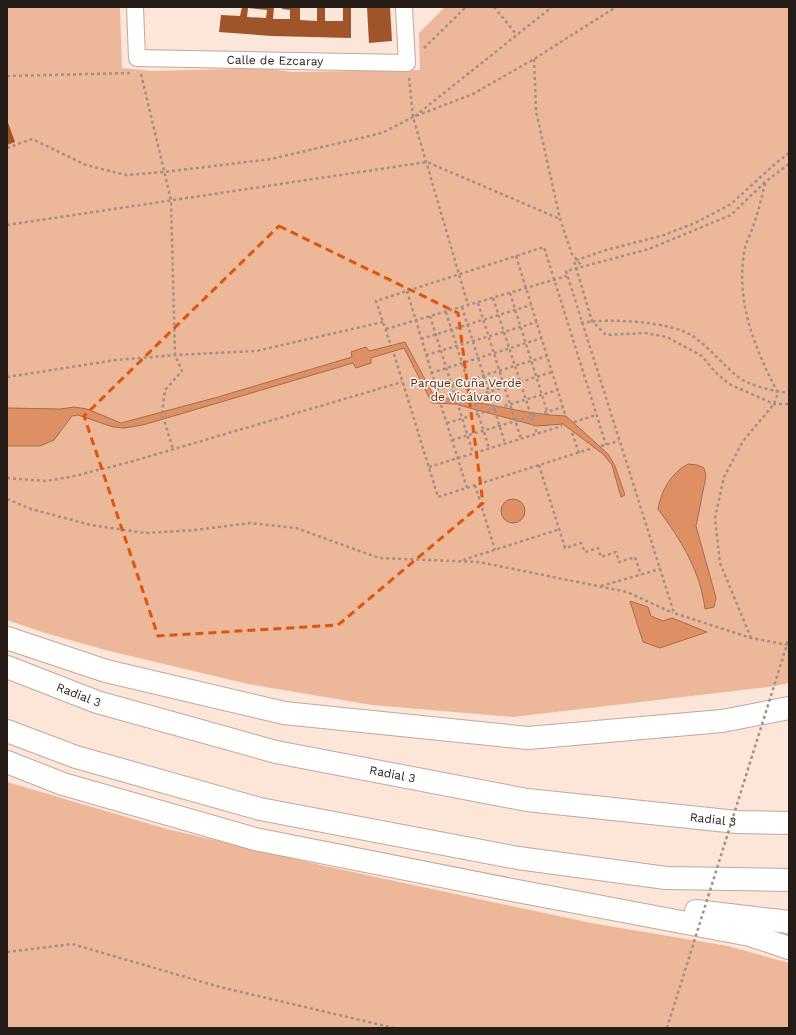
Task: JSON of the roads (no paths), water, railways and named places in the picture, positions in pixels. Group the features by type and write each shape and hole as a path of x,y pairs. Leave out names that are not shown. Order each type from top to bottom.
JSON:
{"highway":[{"path":"7,638 106,671 284,713 528,738 722,720 789,708"},
{"name":"Radial 3","path":"7,668 97,702 276,752 527,800 738,822 789,823"},
{"path":"7,731 76,757 268,811 518,858 666,878 789,880"},
{"path":"7,762 63,784 255,839 750,935 789,948"},
{"path":"512,890 789,922"}],"street":[{"name":"Calle de Ezcaray","path":"135,7 137,58 407,64 404,7"}],"park label":[{"name":"Parque Cuña Verde de Vicálvaro","path":"466,390"}]}
